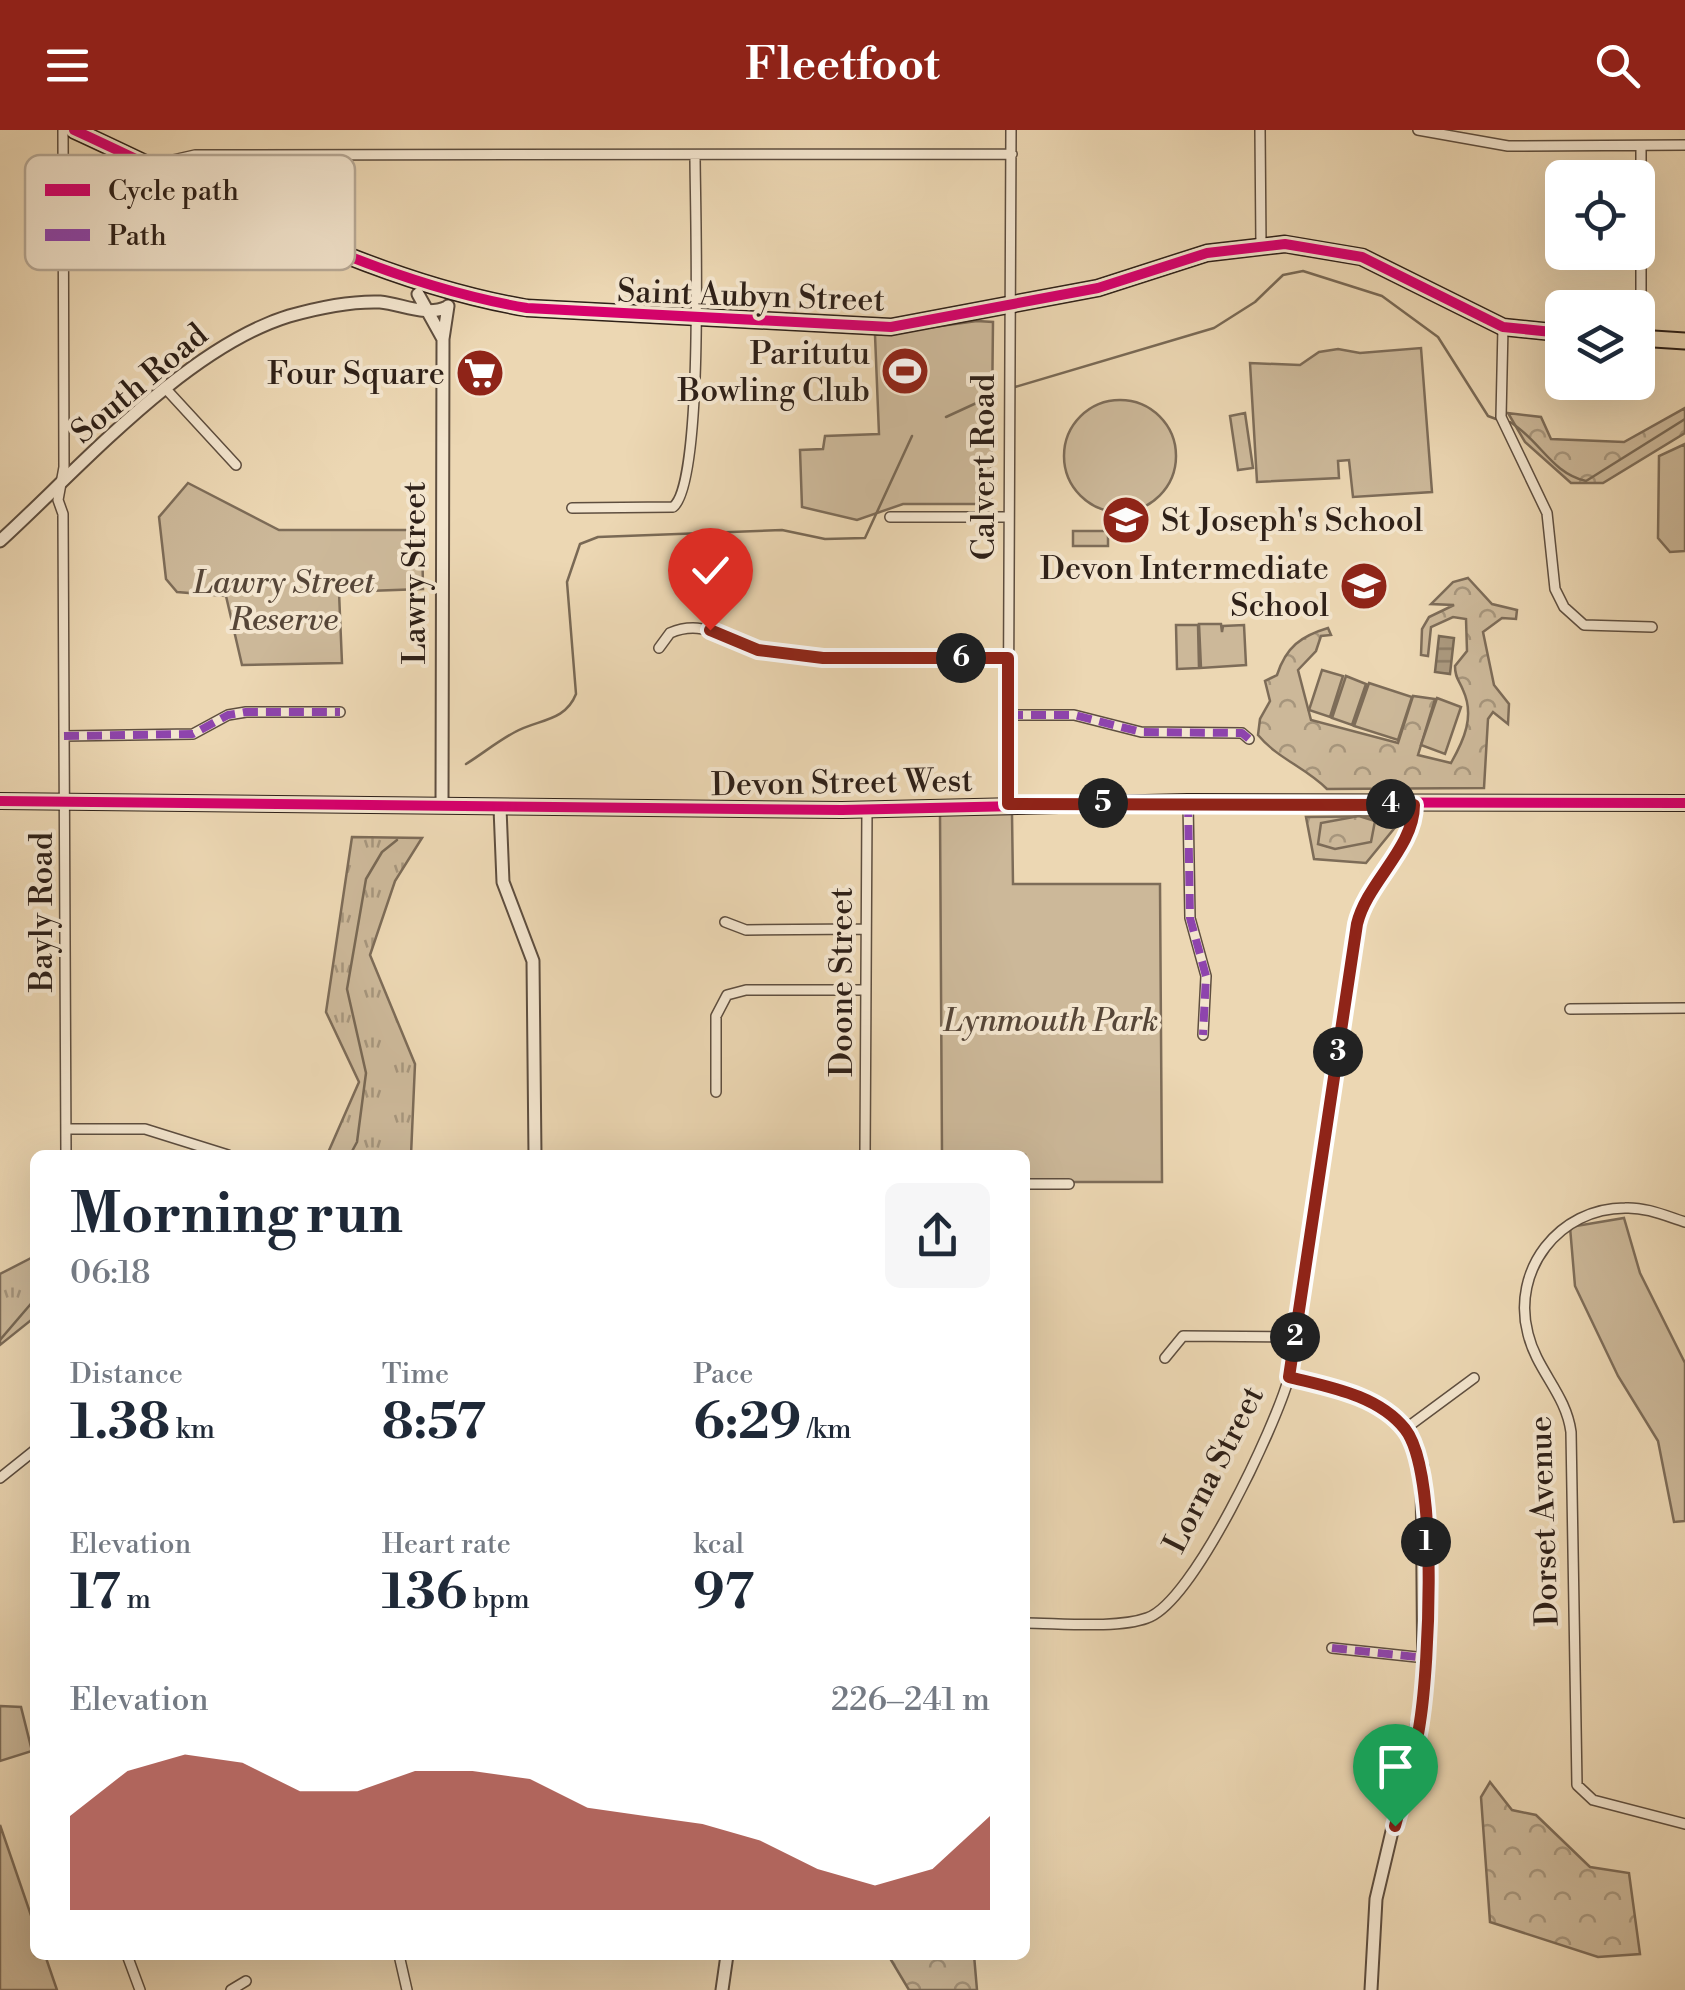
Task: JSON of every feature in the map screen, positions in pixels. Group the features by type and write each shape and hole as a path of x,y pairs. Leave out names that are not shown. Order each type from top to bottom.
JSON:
{"highway":[{"name":"Saint Aubyn Street","path":"74,130 129,155"},
{"name":"Saint Aubyn Street","path":"355,260 449,300 554,311 891,327 1112,285 1207,253 1261,245 1314,246 1350,253 1503,328 1545,332"},
{"path":"1655,339 1685,340"}],"main road":[{"name":"Devon Street West","path":"0,801 500,808 867,808 1188,802 1685,803"}],"street":[{"name":"Bayly Road","path":"63,130 63,155"},
{"name":"Calvert Road","path":"1008,804 1012,130"},
{"path":"1260,130 1261,245"},
{"path":"1418,130 1508,146 1685,146"},
{"path":"1639,290 1640,146"},
{"path":"355,156 1012,154"},
{"path":"572,508 664,508 682,500 692,442 695,155"},
{"name":"Bayly Road","path":"62,270 66,1150"},
{"name":"South Road","path":"394,305 420,290"},
{"name":"Lawry Street","path":"420,290 443,339"},
{"name":"South Road","path":"2,534 61,486 166,389 224,346 288,316 366,302 429,312 449,300"},
{"name":"Lawry Street","path":"442,806 443,339 449,300"},
{"path":"1503,328 1501,417 1548,513 1555,589 1564,607 1584,626 1652,626"},
{"path":"166,389 236,465"},
{"path":"890,517 1008,518"},
{"path":"659,648 670,632 700,626 758,650 823,658 1008,658"},
{"path":"64,736 192,734 228,716 246,712 340,712"},
{"path":"1008,715 1074,715 1141,732 1242,733 1249,739"},
{"path":"1188,802 1190,918 1206,976 1204,1035"},
{"name":"Lorna Street","path":"1030,1624 1136,1621 1159,1612 1208,1555 1289,1377 1357,924 1366,896 1410,827 1414,805"},
{"path":"500,808 504,882 533,961 535,1150"},
{"name":"Doone Street","path":"865,1150 867,808"},
{"path":"724,922 746,930 865,929"},
{"path":"716,1092 716,1016 727,995 746,990 866,990"},
{"path":"1570,1009 1685,1008"},
{"path":"66,1129 145,1129 212,1150"},
{"path":"1030,1184 1070,1184"},
{"name":"Dorset Avenue","path":"1685,1222 1634,1208 1584,1216 1546,1245 1533,1267 1524,1303 1531,1345 1564,1400 1571,1432 1577,1785 1593,1800 1685,1824"},
{"path":"1164,1358 1183,1336 1295,1337"},
{"path":"1289,1377 1362,1398 1405,1429 1422,1466 1426,1492 1426,1658 1420,1726 1376,1899 1372,1990"},
{"path":"1405,1429 1474,1378"},
{"path":"0,1478 30,1454"},
{"path":"1332,1648 1426,1658"},
{"path":"128,1960 140,1990"},
{"path":"400,1960 407,1990"},
{"path":"722,1990 726,1960"},
{"path":"232,1990 246,1982"}],"green space":[{"path":"993,322 991,504 903,504 857,520 802,507 800,450 823,449 825,436 879,434 875,335"},
{"path":"1421,348 1432,492 1353,497 1349,460 1338,461 1339,478 1257,482 1250,363 1300,365 1319,352 1338,349 1360,353"},
{"path":"1120,400 1141,404 1160,416 1172,435 1176,456 1172,477 1160,496 1141,508 1120,512 1099,508 1080,496 1068,477 1064,456 1068,435 1080,416 1099,404"},
{"path":"1685,408 1685,433 1603,483 1571,483 1525,442 1508,413 1541,417 1551,439 1624,442"},
{"path":"1245,413 1253,468 1238,470 1230,416"},
{"path":"1685,444 1685,551 1670,552 1658,538 1659,456"},
{"name":"Lawry Street Reserve","path":"188,483 279,530 422,530 423,589 339,592 342,663 242,665 226,596 177,592 166,579 159,517"},
{"path":"1073,531 1108,531 1108,546 1073,546"},
{"path":"1468,578 1492,604 1517,610 1516,619 1502,618 1483,632 1494,685 1509,704 1508,724 1493,712 1488,719 1484,788 1327,789 1258,735 1260,719 1270,701 1265,681 1277,675 1296,644 1328,628 1331,635 1321,636 1316,651 1298,670 1311,720 1398,743 1413,696 1435,699 1418,755 1451,763 1468,718 1455,666 1467,651 1466,619 1453,617 1431,627 1428,656 1421,655 1422,629 1429,617 1454,605 1431,604 1453,582"},
{"path":"1199,624 1221,624 1222,632 1223,626 1244,625 1246,665 1201,668"},
{"path":"1176,625 1198,625 1199,668 1177,669"},
{"path":"1322,670 1343,676 1330,717 1309,710"},
{"path":"1346,676 1366,684 1352,725 1332,718"},
{"path":"1369,683 1412,697 1398,740 1354,726"},
{"path":"1437,698 1461,707 1445,754 1421,745"},
{"name":"Lynmouth Park","path":"940,814 1012,814 1013,884 1160,884 1162,1182 1030,1182 1030,1150 942,1150"},
{"path":"1359,816 1375,821 1371,842 1335,849 1318,844 1321,823"},
{"path":"1397,816 1397,825 1366,863 1314,859 1306,817"},
{"path":"352,837 422,838 395,881 370,955 415,1064 411,1150 329,1150 359,1082 326,1012"},
{"path":"1624,1218 1640,1273 1685,1363 1685,1521 1674,1522 1658,1441 1618,1376 1575,1286 1570,1227"},
{"path":"30,1259 30,1321 0,1345 0,1274"},
{"path":"0,1706 21,1707 30,1752 0,1761"},
{"path":"1490,1782 1512,1810 1536,1815 1590,1867 1629,1873 1640,1954 1598,1957 1490,1922 1481,1797"},
{"path":"0,1825 30,1912 30,1960 47,1960 57,1990 0,1990"},
{"path":"891,1960 974,1960 977,1990 909,1990"}],"shaded area":[{"path":"1439,636 1454,638 1450,674 1435,672"}],"waterway":[{"path":"1015,387 1214,328 1255,302 1283,275 1303,271 1382,296 1438,337 1488,416 1496,419"},
{"path":"946,417 996,394"},
{"path":"1510,422 1554,464 1586,481 1685,419"},
{"path":"466,764 515,732 558,715 576,694 567,582 580,544 598,537 782,530 825,539 865,538 912,436"},
{"path":"353,1150 366,1073 347,989 366,879 382,852 397,840"},
{"path":"0,1340 30,1305"}],"marked path":[{"path":"64,736 193,734 228,715 246,712 340,712"},
{"path":"1008,715 1074,715 1141,732 1242,733 1249,739"},
{"path":"1188,802 1190,918 1206,976 1203,1035"},
{"path":"1332,1648 1426,1658"}],"cycle path":[{"path":"74,130 127,155"},
{"path":"355,258 409,278 527,308 891,327 1098,288 1207,253 1285,244 1362,257 1503,327 1545,331"},
{"path":"0,801 842,810 1188,802 1685,803"}],"place":[{"name":"Paritutu Bowling Club","path":"905,371"},
{"name":"Four Square","path":"480,373"},
{"name":"St Joseph's School","path":"1126,520"},
{"name":"Devon Intermediate School","path":"1364,586"}],"route":[{"path":"710,630 758,650 823,658 1008,658 1008,804 1414,805 1410,827 1360,910 1289,1377 1362,1398 1382,1408 1405,1429 1422,1466 1426,1492 1424,1696 1395,1826"}]}
